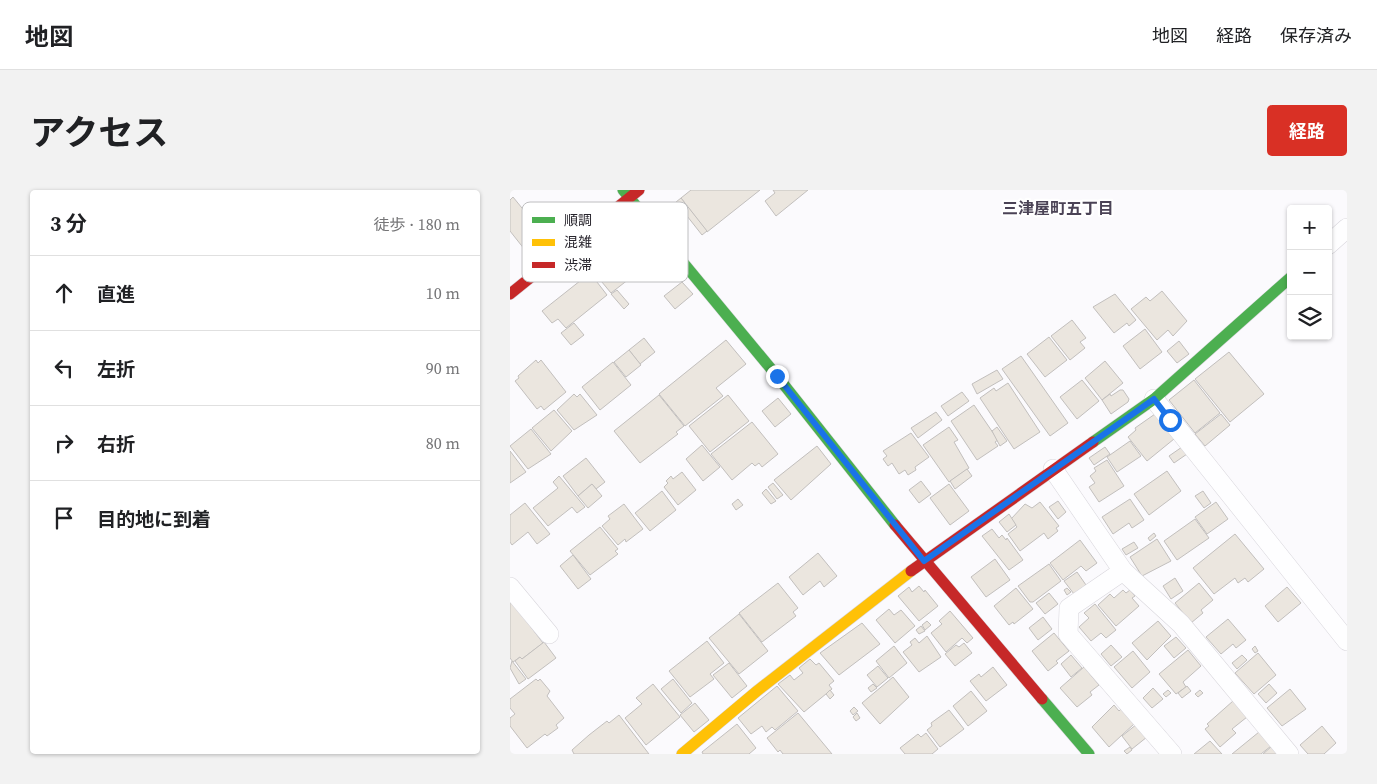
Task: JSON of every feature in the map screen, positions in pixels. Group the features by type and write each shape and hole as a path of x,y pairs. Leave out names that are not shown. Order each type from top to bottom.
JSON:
{"street":[{"path":"626,194 639,190"},
{"path":"1332,241 1347,228"},
{"path":"688,269 777,376 924,561 1088,754"},
{"path":"690,752 757,691 924,561 1154,399 1287,281"},
{"path":"510,294 524,282"},
{"path":"1154,399 1347,641"},
{"path":"1053,469 1123,571 1181,624 1289,754"},
{"path":"1123,571 1069,608 1068,634 1165,751"},
{"path":"510,587 549,634"}],"building":[{"path":"691,190 760,190 707,232 688,207 688,202 684,202 681,198"},
{"path":"773,190 808,190 776,216 765,201 775,193"},
{"path":"513,197 522,208 522,246 510,231 510,200"},
{"path":"681,198 684,202 676,202"},
{"path":"688,207 707,231 702,235 688,217"},
{"path":"579,282 597,282 607,295 566,328 558,319 552,323 542,311"},
{"path":"602,282 625,282 611,293"},
{"path":"682,282 693,294 675,309 664,296"},
{"path":"617,290 629,304 624,309 611,294"},
{"path":"1162,291 1187,321 1173,336 1168,330 1157,340 1131,309 1146,297 1150,301"},
{"path":"1115,294 1136,320 1129,326 1127,323 1114,333 1093,307"},
{"path":"1072,320 1086,338 1080,342 1085,348 1070,360 1051,336"},
{"path":"574,323 584,335 571,345 561,333"},
{"path":"1145,329 1162,352 1140,369 1123,346"},
{"path":"1049,337 1067,360 1045,377 1027,354"},
{"path":"644,338 655,352 640,364 629,350"},
{"path":"726,340 746,364 716,388 723,396 685,426 659,394"},
{"path":"1179,341 1189,354 1177,363 1167,351"},
{"path":"629,350 641,365 626,377 614,362"},
{"path":"1229,352 1264,394 1230,422 1195,379"},
{"path":"1021,356 1068,423 1050,436 1002,369"},
{"path":"536,360 538,363 541,360 566,392 544,410 541,406 537,409 515,381"},
{"path":"1105,361 1123,383 1102,400 1085,378"},
{"path":"613,362 631,385 600,410 582,387"},
{"path":"997,370 1003,379 977,394 972,384"},
{"path":"1082,380 1099,401 1077,419 1060,397"},
{"path":"1194,380 1220,413 1195,433 1169,400"},
{"path":"1008,383 1040,432 1014,449 980,398 994,388 996,391"},
{"path":"1123,390 1129,399 1128,402 1111,414 1102,400"},
{"path":"962,392 969,401 948,416 941,406"},
{"path":"574,394 577,397 580,394 597,415 574,430 557,410"},
{"path":"659,395 684,426 676,432 678,434 640,463 614,431"},
{"path":"728,395 749,421 710,452 689,426"},
{"path":"778,398 791,414 775,427 762,411"},
{"path":"974,405 998,440 995,442 998,446 977,460 951,421"},
{"path":"554,410 572,431 551,451 532,428"},
{"path":"936,412 942,420 918,438 911,428"},
{"path":"1155,414 1174,439 1147,461 1128,437 1136,430 1135,428"},
{"path":"1221,414 1230,425 1205,446 1195,434"},
{"path":"752,422 778,454 762,467 759,463 755,466 752,463 732,480 711,454"},
{"path":"949,427 958,440 954,442 969,468 949,482 923,445"},
{"path":"997,427 1007,441 1000,446 992,431"},
{"path":"531,429 551,454 528,469 510,446"},
{"path":"911,433 929,457 915,467 916,470 908,475 905,470 899,474 892,463 888,466 883,459 887,456 883,451"},
{"path":"1130,441 1141,456 1117,472 1107,457"},
{"path":"702,445 720,467 703,481 686,459"},
{"path":"817,446 831,464 791,500 774,480"},
{"path":"1105,447 1110,454 1094,465 1089,458"},
{"path":"1182,447 1187,454 1174,463 1169,456"},
{"path":"510,451 526,472 510,483"},
{"path":"586,458 605,482 596,489 592,484 578,496 563,476"},
{"path":"1107,460 1124,486 1099,502 1089,487 1095,483 1090,476 1096,471 1094,468"},
{"path":"967,469 972,476 955,489 950,481"},
{"path":"1167,471 1181,491 1149,515 1134,494"},
{"path":"682,472 696,490 678,505 664,487 668,483 666,481 671,476 673,479"},
{"path":"559,476 585,507 577,513 572,507 548,526 533,508 558,488 553,482"},
{"path":"921,481 931,494 919,503 909,490"},
{"path":"773,483 783,495 777,499 768,487"},
{"path":"592,484 602,496 588,508 578,496"},
{"path":"949,484 969,511 950,525 930,498"},
{"path":"766,489 776,501 771,504 762,493"},
{"path":"662,491 676,510 650,531 635,513"},
{"path":"1203,491 1211,503 1204,508 1195,496"},
{"path":"738,499 743,505 736,510 732,504"},
{"path":"1130,499 1144,520 1132,528 1129,523 1113,534 1102,517"},
{"path":"1058,501 1066,512 1058,519 1049,507"},
{"path":"1040,502 1059,526 1056,528 1058,531 1048,539 1044,533 1020,551 1008,534 1017,527 1011,519 1025,504 1032,508"},
{"path":"1216,502 1228,519 1207,534 1195,517"},
{"path":"525,503 550,534 537,544 528,532 512,545 510,542 510,515"},
{"path":"624,504 643,529 626,542 625,539 618,545 602,526 610,519 608,516"},
{"path":"1009,514 1016,525 1007,532 999,522"},
{"path":"1195,519 1209,538 1177,560 1164,541"},
{"path":"600,527 618,549 615,551 618,554 590,575 570,551"},
{"path":"992,529 999,538 1002,535 1006,540 1007,538 1023,560 1009,570 982,536"},
{"path":"1154,533 1156,536 1150,541 1148,538"},
{"path":"1235,534 1264,569 1248,582 1245,578 1238,583 1235,578 1214,594 1193,568"},
{"path":"1157,539 1171,561 1142,576 1130,557"},
{"path":"1080,540 1097,563 1086,571 1081,566 1063,580 1050,563"},
{"path":"1134,542 1138,548 1126,555 1122,549"},
{"path":"818,553 837,576 824,587 820,581 803,595 789,577"},
{"path":"573,555 591,579 578,589 560,566"},
{"path":"995,559 1010,580 986,597 971,577"},
{"path":"1049,564 1061,581 1033,602 1030,602 1018,586"},
{"path":"1077,572 1086,585 1074,594 1064,581"},
{"path":"1175,578 1183,591 1171,599 1163,586"},
{"path":"778,583 798,608 793,612 796,616 762,642 739,613"},
{"path":"1199,583 1213,600 1201,610 1203,613 1191,623 1175,603"},
{"path":"919,586 924,592 925,590 938,606 919,621 898,596 909,587 912,592"},
{"path":"1287,587 1301,603 1278,622 1265,606"},
{"path":"1016,588 1033,609 1014,624 1013,622 1009,625 994,606"},
{"path":"1067,588 1071,592 1067,595 1064,590"},
{"path":"1123,590 1126,593 1130,590 1135,596 1132,598 1139,606 1116,626 1098,605 1110,594 1114,598"},
{"path":"1049,593 1058,604 1045,614 1036,603"},
{"path":"512,602 543,643 522,659 520,657 513,662 510,658 510,603"},
{"path":"1095,604 1116,630 1106,638 1101,633 1091,641 1079,627 1089,618 1084,613"},
{"path":"889,609 894,615 901,610 915,626 895,643 876,620"},
{"path":"950,611 973,638 967,643 962,638 946,652 931,633 942,624 939,621"},
{"path":"739,614 768,651 739,674 709,638"},
{"path":"1043,617 1052,629 1038,640 1029,628"},
{"path":"1228,619 1246,640 1236,648 1233,644 1221,654 1206,637"},
{"path":"927,621 931,625 925,630 922,625"},
{"path":"1158,621 1171,636 1147,660 1132,643"},
{"path":"862,623 880,644 839,675 820,653"},
{"path":"921,626 925,631 919,634 916,630"},
{"path":"1054,633 1069,651 1056,661 1058,663 1048,671 1032,651"},
{"path":"927,636 941,657 919,672 903,652 912,645 910,642 915,638 919,643"},
{"path":"1176,637 1186,648 1174,658 1164,646"},
{"path":"707,641 724,663 710,674 714,679 690,697 669,671"},
{"path":"544,642 556,658 528,679 515,661 520,657 522,659"},
{"path":"964,643 972,653 955,666 945,654 956,645 959,647"},
{"path":"1111,645 1122,657 1111,666 1101,654"},
{"path":"894,646 907,663 889,678 876,661"},
{"path":"1255,646 1258,651 1255,653 1252,649"},
{"path":"1188,650 1201,666 1183,682 1186,687 1176,694 1159,674"},
{"path":"1133,651 1150,672 1132,688 1114,667"},
{"path":"1258,653 1276,675 1254,694 1235,673"},
{"path":"1071,655 1082,668 1071,677 1061,664"},
{"path":"1242,655 1247,660 1237,669 1232,663"},
{"path":"810,659 816,665 819,663 834,681 829,685 832,689 804,712 778,684 790,675 794,680 803,673 799,668"},
{"path":"512,661 526,679 519,684 510,668"},
{"path":"729,663 747,686 732,698 713,675"},
{"path":"878,666 888,678 877,687 867,675"},
{"path":"993,667 1007,685 986,701 970,681 979,674 981,677"},
{"path":"1084,667 1099,685 1090,692 1092,695 1077,707 1060,688"},
{"path":"893,677 909,697 880,724 862,703"},
{"path":"536,679 538,681 540,679 550,691 547,696 564,718 556,725 558,728 547,736 545,734 527,748 510,726 510,718 515,714 510,708 510,699"},
{"path":"673,679 692,703 681,713 661,689"},
{"path":"653,684 680,717 646,745 625,718 642,704 636,698"},
{"path":"873,684 877,688 871,692 868,688"},
{"path":"1269,684 1277,693 1266,703 1258,694"},
{"path":"777,686 798,711 775,730 772,727 766,732 762,726 751,734 738,718"},
{"path":"1187,686 1191,691 1182,698 1178,693"},
{"path":"1153,688 1163,699 1152,708 1143,698"},
{"path":"1290,689 1306,709 1282,726 1267,708"},
{"path":"830,690 834,695 830,699 826,694"},
{"path":"1168,690 1171,693 1166,697 1163,694"},
{"path":"1200,690 1203,693 1198,697 1195,694"},
{"path":"971,691 987,711 968,726 953,706"},
{"path":"1233,701 1247,717 1232,729 1236,733 1220,747 1205,729 1209,726 1207,724"},
{"path":"695,703 709,720 694,732 680,715"},
{"path":"1114,705 1119,711 1121,709 1134,724 1109,747 1092,727"},
{"path":"854,707 858,711 853,715 850,711"},
{"path":"949,710 964,729 940,747 927,730 932,726 931,723"},
{"path":"798,713 832,754 783,754 780,750 778,752 767,738"},
{"path":"857,713 860,718 856,721 853,717"},
{"path":"619,715 649,754 574,754 572,750 589,735 607,721 609,723"},
{"path":"737,724 756,748 749,754 703,754 702,752"},
{"path":"1137,724 1147,737 1132,749 1122,736"},
{"path":"1322,726 1336,743 1324,754 1308,754 1300,745"},
{"path":"1259,732 1271,746 1261,754 1232,754"},
{"path":"926,733 938,749 932,754 905,754 900,748 918,734 921,737"},
{"path":"1210,741 1222,754 1194,754"},
{"path":"1272,746 1279,754 1263,754"},
{"path":"1130,747 1132,750 1127,754 1124,751"}],"traffic: fast":[{"path":"623,190 633,202"},
{"path":"688,269 777,376 895,525"},
{"path":"1093,442 1154,399 1287,281"},
{"path":"1042,699 1089,754"}],"traffic: slow":[{"path":"682,754 757,691 911,571"}],"traffic: jam":[{"path":"624,202 639,190"},
{"path":"510,294 525,282"},
{"path":"911,571 1093,442"},
{"path":"895,525 1042,699"}],"district":[{"name":"三津屋町五丁目","path":"1058,208"}],"route":[{"path":"777,376 924,561 1154,399 1170,420"}]}
